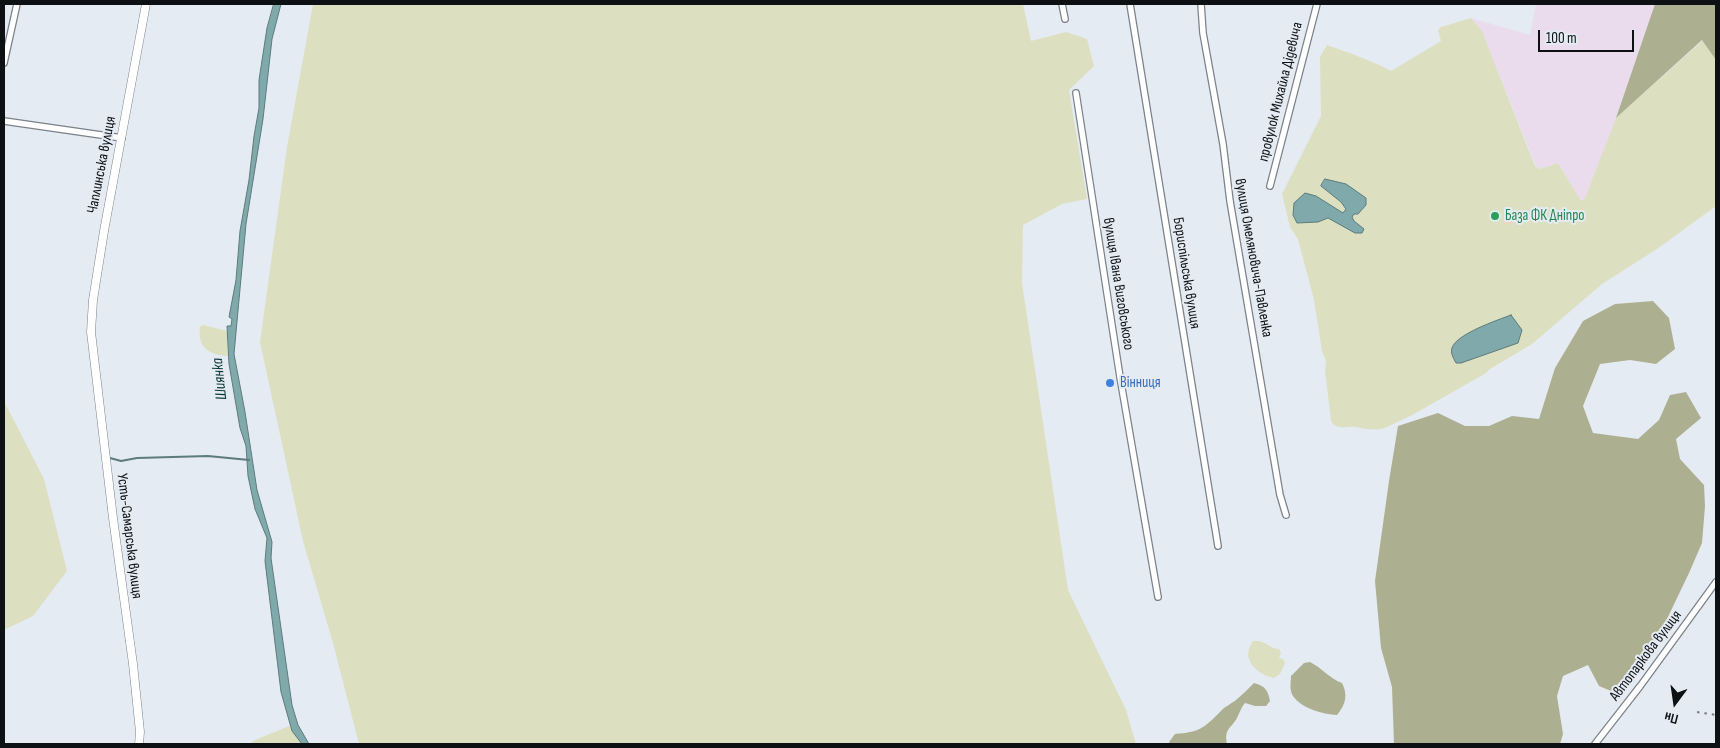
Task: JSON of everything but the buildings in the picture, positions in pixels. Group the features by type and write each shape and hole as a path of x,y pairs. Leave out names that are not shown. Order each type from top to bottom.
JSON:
{"street":[{"path":"4,63 17,4"},
{"name":"Чаплинська вулиця","path":"92,332 94,300 104,231 146,4"},
{"path":"1062,4 1065,19"},
{"name":"Бориспільська вулиця","path":"1130,4 1218,546"},
{"name":"вулиця Омеляновича-Павленка","path":"1201,4 1203,33 1223,144 1230,201 1280,495 1286,515"},
{"name":"провулок Михайла Дідевича","path":"1270,186 1317,4"},
{"name":"вулиця Івана Виговського","path":"1076,93 1120,377 1158,597"},
{"path":"4,120 122,138"},
{"name":"Усть-Самарська вулиця","path":"92,332 115,537 133,664 140,732 139,744"},
{"name":"Автопаркова вулиця","path":"1595,744 1641,686 1716,582"}],"shaded area":[{"path":"274,4 281,4 272,39 263,119 246,224 234,354 257,490 272,542 271,558 292,705 298,725 309,744 302,744 292,731 281,692 265,561 267,538 255,509 248,476 246,446 240,428 229,364 227,326 231,326 232,319 229,317 236,280 240,231 259,108 259,80 267,28"},
{"path":"313,4 1023,4 1031,41 1066,32 1087,39 1094,66 1069,90 1087,199 1062,204 1023,225 1022,283 1068,590 1126,710 1136,744 359,744 333,643 303,541 260,342 287,147"},
{"path":"1536,4 1655,4 1616,118 1585,198 1581,201 1558,163 1540,169 1536,166 1482,31 1471,18 1530,35"},
{"path":"1655,4 1716,4 1716,60 1702,40 1616,118"},
{"name":"База ФК Дніпро","path":"1471,18 1482,31 1535,166 1540,169 1558,163 1581,201 1585,198 1616,118 1703,40 1716,60 1716,206 1657,249 1602,284 1532,344 1486,373 1414,414 1385,428 1374,430 1338,427 1331,420 1325,371 1326,361 1322,351 1314,300 1298,239 1290,227 1282,194 1321,116 1320,57 1327,45 1368,60 1391,71 1441,41 1438,30 1441,27"},
{"path":"1325,179 1346,184 1366,198 1366,205 1358,214 1354,214 1352,217 1364,229 1362,233 1355,233 1328,218 1318,222 1297,223 1293,215 1294,203 1305,193 1316,196 1343,213 1346,209 1341,202 1321,186"},
{"path":"1653,301 1669,318 1675,349 1656,364 1630,360 1600,364 1583,406 1593,433 1638,439 1659,420 1670,395 1686,392 1701,418 1676,439 1680,459 1704,485 1705,506 1702,543 1666,621 1640,665 1611,691 1599,686 1588,665 1563,676 1557,696 1563,734 1560,744 1394,744 1392,687 1381,648 1375,581 1398,426 1438,413 1465,426 1489,426 1512,416 1539,419 1555,368 1583,321 1615,304"},
{"path":"1511,315 1522,330 1518,343 1461,363 1456,363 1451,352 1455,343 1478,328"},
{"path":"203,325 227,331 228,356 216,354 206,349 200,334 200,327"},
{"path":"4,401 44,479 67,571 33,616 4,630"},
{"path":"1253,641 1262,642 1279,649 1281,653 1279,658 1283,659 1285,663 1280,674 1274,678 1267,676 1252,665 1248,654"},
{"path":"1310,662 1342,683 1345,699 1337,715 1319,712 1307,707 1293,696 1291,676 1304,663"},
{"path":"1254,683 1265,689 1270,701 1266,706 1255,706 1245,703 1227,732 1227,744 1170,744 1169,742 1175,734 1195,731 1205,726"},
{"path":"289,726 309,744 251,744 253,741"}],"waterway":[{"path":"110,458 121,461 137,458 208,456 249,460"}],"railway":[{"path":"1697,712 1716,715"}],"place":[{"name":"База ФК Дніпро","path":"1495,216"},
{"name":"Вінниця","path":"1110,383"}],"water label":[{"name":"Шиянка","path":"220,379"}]}
